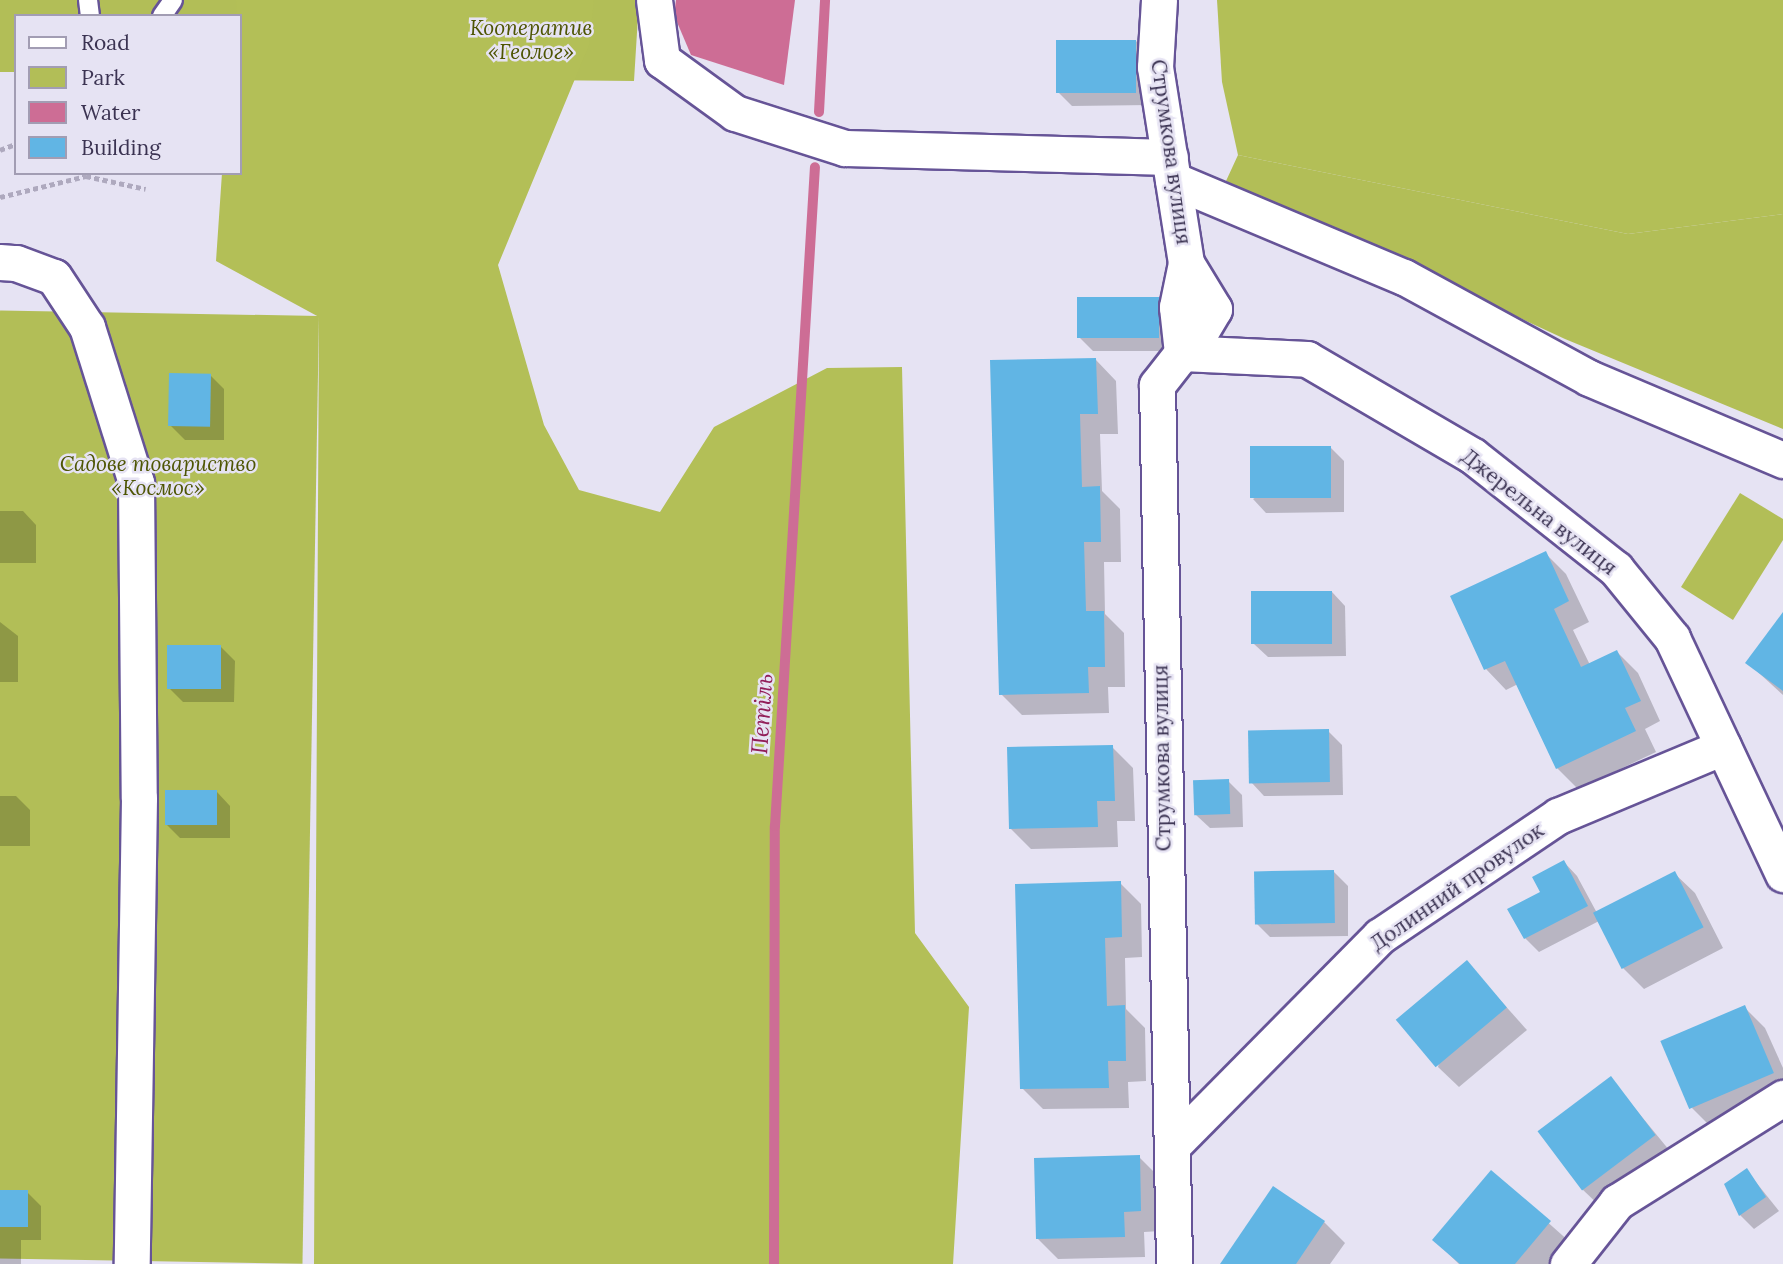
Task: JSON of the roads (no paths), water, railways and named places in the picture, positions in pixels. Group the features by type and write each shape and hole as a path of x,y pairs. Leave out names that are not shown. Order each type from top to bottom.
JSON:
{"street":[{"path":"654,0 662,60 735,114 845,148 1171,168 1404,277 1589,377 1783,460"},
{"name":"Струмкова вулиця","path":"1159,0 1155,67 1186,262 1177,307 1185,353 1157,385 1174,1264"},
{"path":"0,262 16,263 54,277 87,327 136,482 139,799 132,1264"},
{"name":"Джерельна вулиця","path":"1185,353 1307,359 1473,456 1616,569 1672,638 1783,874"},
{"name":"Долинний провулок","path":"1173,1145 1380,936 1558,816 1723,747"},
{"path":"1568,1264 1617,1202 1783,1098"}],"water":[{"path":"676,0 795,0 784,85 691,55 674,15"}],"waterway":[{"name":"Петіль","path":"819,112 825,0"},
{"name":"Петіль","path":"774,1264 775,826 815,167"}],"park label":[{"name":"Кооператив «Геолог»","path":"531,40"},
{"name":"Садове товариство «Космос»","path":"158,476"}]}
